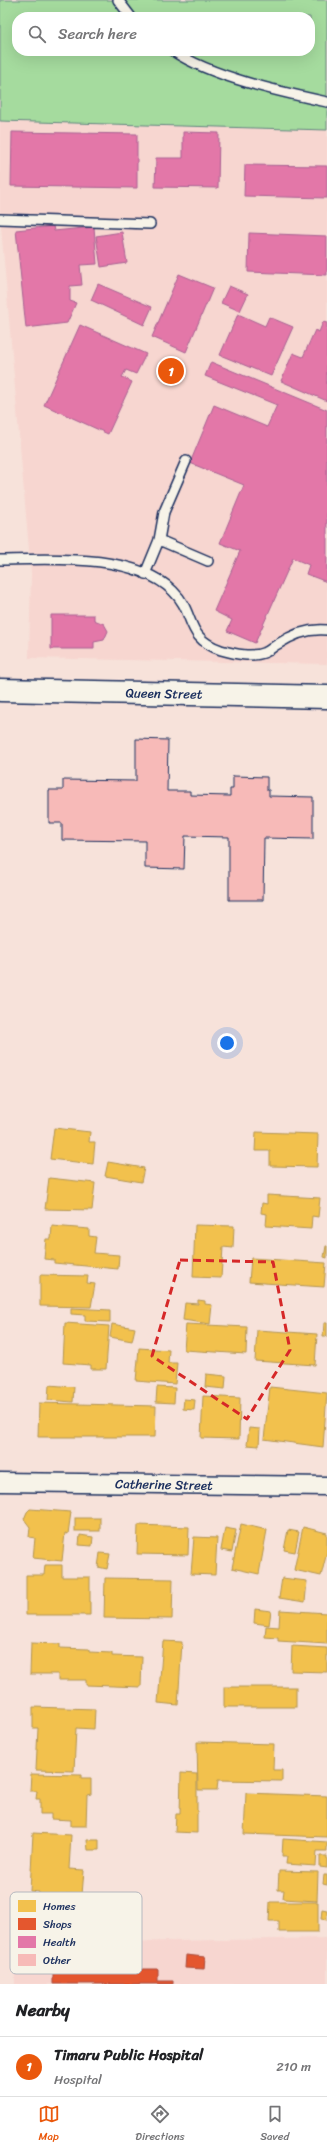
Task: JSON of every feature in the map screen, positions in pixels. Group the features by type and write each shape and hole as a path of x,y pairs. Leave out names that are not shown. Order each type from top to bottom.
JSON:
{"street":[{"name":"Queen Street","path":"0,690 327,697"},
{"name":"Catherine Street","path":"0,1482 327,1486"}],"lane":[{"path":"118,0 127,12"},
{"path":"183,56 203,66 236,78 327,102"},
{"path":"0,219 150,224"},
{"path":"145,574 159,540 164,512 186,461"},
{"path":"159,540 208,561"},
{"path":"0,560 61,560 105,563 145,574 157,580 173,592 184,606 195,633 201,640 220,650 240,655 256,655 267,652 298,633 327,630"}],"highlighted area":[{"path":"180,1260 273,1262 290,1350 247,1419 152,1356"}],"shaded area":[{"path":"0,121 327,130 327,664 29,658 31,573 0,215"},
{"path":"327,1938 327,1984 15,1984 15,1974 142,1974 142,1942"}],"green space":[{"path":"0,0 327,0 327,130 0,121"}],"building: Homes":[{"path":"54,1128 90,1132 89,1142 95,1142 93,1164 50,1159"},
{"path":"256,1132 318,1134 317,1167 270,1166 270,1151 255,1151"},
{"path":"108,1162 144,1168 141,1182 105,1176"},
{"path":"49,1178 95,1183 92,1210 45,1209"},
{"path":"267,1195 320,1198 318,1217 312,1216 311,1229 266,1226 267,1214 261,1213 262,1203 267,1204"},
{"path":"195,1225 234,1226 233,1248 223,1247 221,1278 193,1277"},
{"path":"52,1226 89,1229 89,1236 96,1237 94,1253 119,1255 118,1269 54,1263 54,1260 44,1259 46,1239 51,1239"},
{"path":"327,1246 327,1258 324,1257"},
{"path":"251,1258 326,1263 324,1287 249,1282"},
{"path":"40,1275 88,1276 87,1283 95,1284 91,1307 40,1306"},
{"path":"198,1300 205,1301 205,1304 212,1305 210,1324 183,1320 185,1303 198,1304"},
{"path":"71,1308 110,1310 110,1322 85,1321 85,1315 71,1314"},
{"path":"65,1323 109,1326 106,1369 91,1369 91,1365 63,1363"},
{"path":"324,1323 327,1323 327,1336 323,1336"},
{"path":"112,1324 135,1328 132,1341 110,1337"},
{"path":"186,1324 247,1327 246,1354 184,1350"},
{"path":"257,1330 317,1334 315,1365 255,1361"},
{"path":"139,1348 169,1350 168,1363 177,1363 175,1384 136,1381"},
{"path":"206,1374 226,1376 225,1389 205,1387"},
{"path":"49,1385 74,1387 73,1402 48,1400"},
{"path":"157,1387 175,1388 174,1403 156,1402"},
{"path":"270,1387 327,1393 323,1447 264,1439"},
{"path":"203,1396 240,1398 239,1439 201,1438"},
{"path":"184,1399 195,1400 194,1410 183,1409"},
{"path":"39,1403 156,1406 155,1437 38,1437"},
{"path":"249,1428 260,1429 259,1446 247,1445"},
{"path":"30,1509 71,1512 68,1534 65,1533 62,1561 33,1558 35,1538 29,1537 30,1527 24,1519"},
{"path":"75,1518 100,1518 100,1531 75,1531"},
{"path":"241,1524 267,1530 259,1574 232,1568"},
{"path":"138,1525 189,1527 188,1555 137,1554"},
{"path":"303,1527 327,1533 327,1552 321,1576 294,1570"},
{"path":"225,1528 236,1530 232,1552 221,1550"},
{"path":"288,1530 299,1532 295,1552 284,1550"},
{"path":"80,1535 93,1537 92,1546 79,1545"},
{"path":"194,1537 217,1538 215,1575 191,1574"},
{"path":"100,1553 110,1554 107,1569 98,1567"},
{"path":"45,1565 62,1565 62,1577 90,1577 90,1615 26,1615 26,1575 44,1575"},
{"path":"105,1578 173,1579 172,1619 104,1618"},
{"path":"282,1578 307,1581 305,1602 279,1598"},
{"path":"255,1609 271,1611 269,1625 254,1623"},
{"path":"280,1610 327,1613 327,1644 278,1641 278,1638 265,1637 266,1626 279,1627"},
{"path":"163,1641 182,1642 178,1705 158,1703"},
{"path":"31,1643 60,1644 60,1648 89,1649 89,1652 112,1653 112,1656 142,1657 141,1687 86,1685 86,1680 58,1680 58,1674 30,1674"},
{"path":"292,1646 327,1648 327,1672 291,1671"},
{"path":"224,1687 296,1687 296,1707 224,1707"},
{"path":"33,1707 95,1709 94,1729 76,1728 74,1771 36,1770 38,1728 33,1728"},
{"path":"197,1742 274,1744 273,1770 282,1770 282,1781 218,1780 217,1790 198,1790"},
{"path":"181,1773 197,1774 197,1833 175,1832 176,1814 180,1814"},
{"path":"31,1774 81,1775 81,1778 91,1778 91,1794 87,1795 86,1826 71,1826 71,1820 51,1819 51,1814 40,1814 40,1799 36,1799 37,1791 30,1791"},
{"path":"246,1793 327,1796 327,1837 244,1834"},
{"path":"33,1833 71,1835 69,1869 84,1870 82,1892 30,1891"},
{"path":"283,1839 327,1842 327,1851 317,1851 316,1866 286,1864 287,1856 282,1856"},
{"path":"87,1840 99,1840 99,1850 88,1850"},
{"path":"320,1856 327,1856 327,1868 320,1867"},
{"path":"279,1871 318,1872 317,1901 283,1899 284,1890 278,1890"},
{"path":"324,1875 327,1875 327,1885 323,1884"},
{"path":"270,1902 318,1902 318,1932 279,1932 279,1921 269,1921"},
{"path":"322,1909 327,1910 327,1920 321,1919"}],"building: Shops":[{"path":"186,1955 205,1957 204,1969 185,1968"},
{"path":"142,1969 158,1969 158,1981 173,1981 173,1984 53,1984 53,1974 142,1974"}],"building: Health":[{"path":"12,132 137,134 137,188 11,186"},
{"path":"183,132 219,133 218,188 155,187 156,158 183,158"},
{"path":"245,165 327,166 327,198 244,196"},
{"path":"53,226 54,231 94,227 97,264 80,265 82,285 70,286 70,301 76,303 67,323 26,328 16,230"},
{"path":"122,232 127,263 101,267 96,236"},
{"path":"249,233 327,236 327,275 248,272"},
{"path":"179,274 213,288 186,352 152,337"},
{"path":"98,284 152,307 144,325 91,300"},
{"path":"229,286 248,294 240,311 221,303"},
{"path":"238,314 265,326 269,317 293,327 271,376 220,355"},
{"path":"323,322 327,323 327,401 281,381 293,353 303,357 315,330 319,332"},
{"path":"80,325 146,354 136,374 126,370 122,377 132,382 108,434 44,405"},
{"path":"211,362 327,410 327,582 306,574 309,565 293,558 255,643 227,631 232,620 214,611 240,551 220,543 244,485 190,463 214,405 267,427 277,405 205,376"},
{"path":"51,615 94,615 94,620 104,624 108,631 104,640 94,642 94,649 51,649"}],"building: Other":[{"path":"136,739 168,740 167,791 190,791 190,795 230,796 230,789 233,789 233,776 267,777 267,790 269,790 269,796 313,797 313,839 264,838 263,900 229,900 229,837 185,836 184,869 145,868 145,841 62,840 62,823 49,823 49,790 63,790 63,780 136,781"}],"place":[{"name":"Timaru Public Hospital","path":"171,371"}]}
